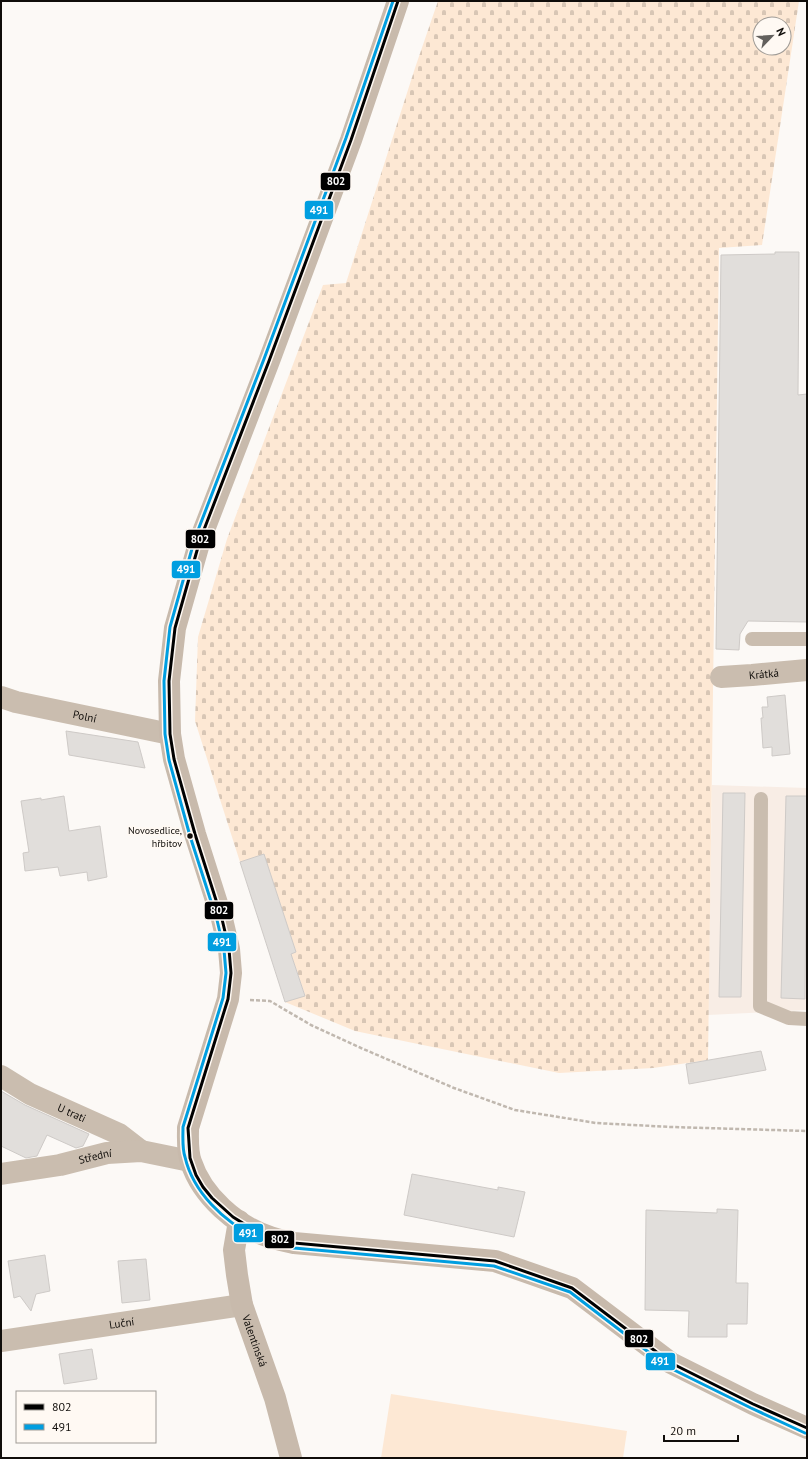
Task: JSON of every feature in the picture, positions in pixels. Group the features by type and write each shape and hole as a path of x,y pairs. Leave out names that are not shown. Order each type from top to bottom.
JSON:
{"street":[{"path":"398,1 351,140 200,540 175,628 169,681 170,734 174,759 195,834 222,919 229,949 231,974 228,999 188,1128 190,1161 198,1180 223,1209 239,1221 270,1237 294,1243 495,1261 572,1288 671,1363 753,1404 807,1428"},
{"name":"Krátká","path":"720,677 807,670"},
{"name":"Polní","path":"1,697 170,734"},
{"name":"U trati","path":"1,1076 30,1094 119,1134 141,1151"},
{"name":"Střední","path":"1,1174 60,1165 107,1153 141,1151 190,1161"},
{"name":"Valentinská","path":"239,1221 234,1250 236,1275 242,1305 275,1398 291,1458"},
{"name":"Luční","path":"1,1341 242,1305"}],"lane":[{"path":"752,639 807,639"},
{"path":"761,799 760,1006 789,1018 807,1019"}],"path":[{"path":"228,999 270,1001 311,1025 361,1048 454,1088 515,1110 596,1123 807,1131"}],"shaded area":[{"path":"712,785 807,788 807,1010 708,1015"}],"green space":[{"path":"438,1 799,1 792,47 792,16 752,16 752,56 791,56 762,245 719,248 708,1060 653,1068 559,1073 355,1031 285,1002 305,995 291,954 296,952 264,855 240,862 195,721 198,637 227,539 323,285 346,283"},
{"path":"391,1394 627,1431 623,1458 381,1458"}],"building":[{"path":"775,252 799,252 798,395 807,394 807,622 748,621 740,634 739,650 716,649 721,255 775,254"},
{"path":"785,695 790,754 772,756 772,747 763,748 761,718 763,718 762,707 768,707 767,697"},
{"path":"66,731 138,742 145,768 69,755"},
{"path":"723,793 745,793 741,997 719,997"},
{"path":"64,796 69,831 100,826 107,877 88,881 87,872 60,876 58,867 25,871 23,853 29,852 21,801 41,798 41,800"},
{"path":"786,796 807,796 805,999 781,998"},
{"path":"264,854 296,952 291,954 305,996 285,1002 240,862"},
{"path":"761,1051 766,1070 689,1084 686,1064"},
{"path":"1,1091 25,1105 89,1134 83,1146 76,1148 47,1135 37,1156 26,1158 1,1146"},
{"path":"412,1174 498,1190 498,1187 525,1192 514,1237 404,1215"},
{"path":"717,1209 738,1210 736,1283 748,1283 747,1324 727,1324 727,1337 688,1337 689,1311 645,1310 646,1210 717,1213"},
{"path":"45,1255 50,1291 36,1294 31,1311 20,1296 14,1298 8,1261"},
{"path":"146,1259 150,1300 122,1303 118,1261"},
{"path":"92,1349 97,1379 64,1384 59,1354"}],"transit line":[{"name":"491","path":"393,1 346,138 264,359 195,538 170,627 164,681 165,734 169,760 190,836 217,920 224,950 226,973 223,998 183,1127 184,1154 189,1170 203,1194 233,1223 256,1237 294,1248 494,1266 570,1292 668,1367 805,1433"},
{"name":"802","path":"398,1 351,140 269,361 200,540 175,628 169,681 170,734 174,759 195,834 222,919 229,949 231,973 228,999 188,1128 190,1158 196,1175 212,1198 233,1217 257,1232 294,1243 495,1261 572,1288 671,1363 753,1404 807,1428"}],"place":[{"name":"Novosedlice, hřbitov","path":"190,836"}]}
